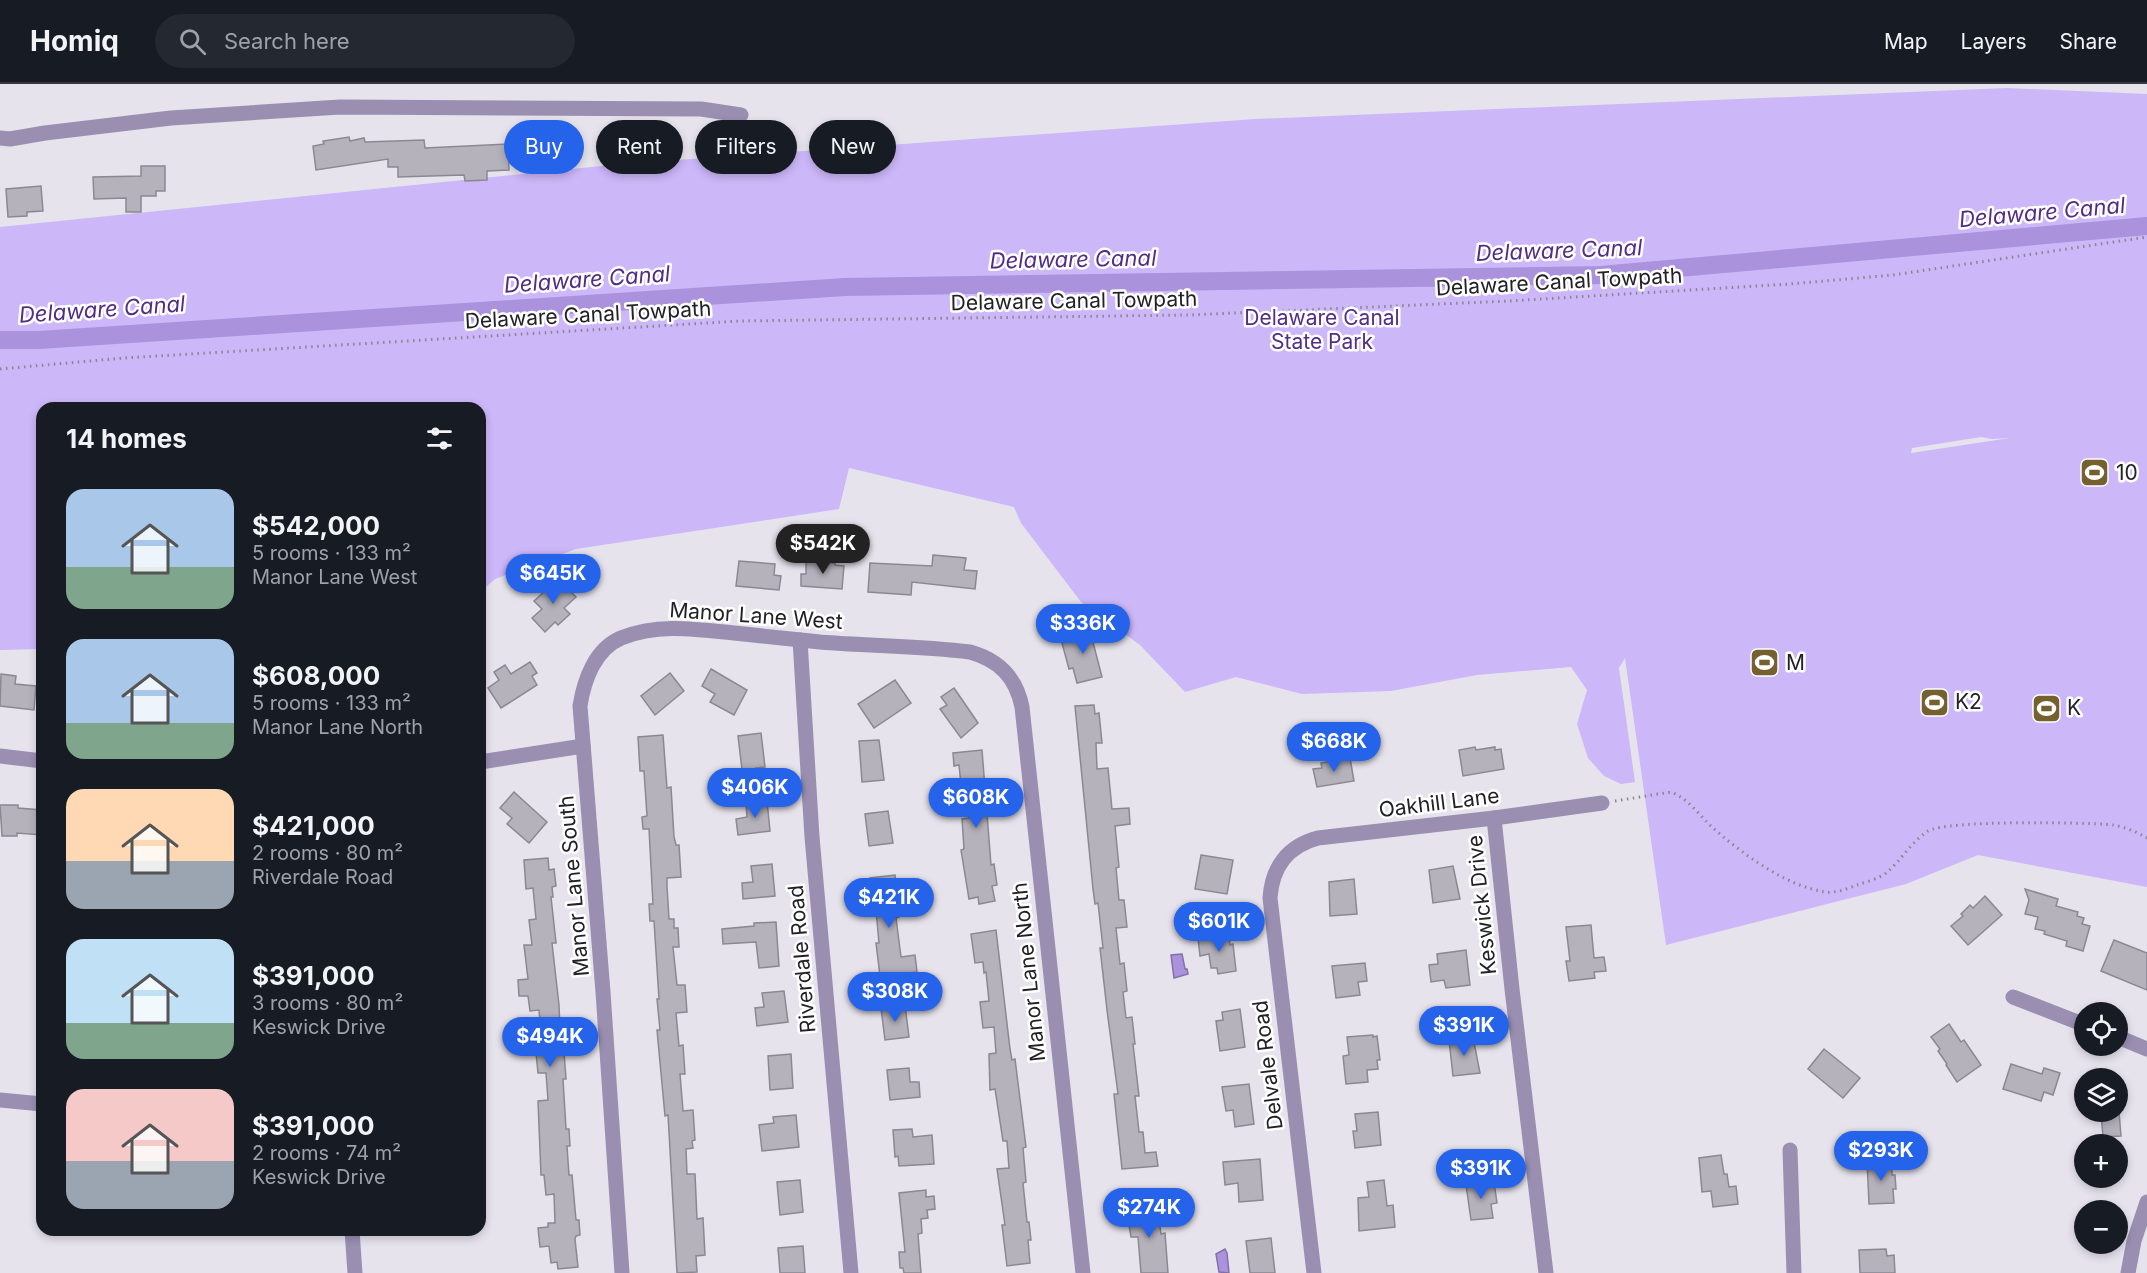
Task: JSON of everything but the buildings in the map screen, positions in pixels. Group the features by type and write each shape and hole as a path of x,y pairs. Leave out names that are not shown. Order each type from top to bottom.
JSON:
{"street":[{"path":"0,138 27,137 160,118 372,106 701,110 741,115"},
{"name":"Manor Lane West","path":"583,746 580,705 587,674 596,660 620,639 640,633 682,628 800,640 970,652 992,660 1006,671"},
{"name":"Riverdale Road","path":"800,640 812,837 851,1273"},
{"name":"Manor Lane North","path":"1006,671 1017,688 1022,707 1083,1273"},
{"path":"486,761 583,746"},
{"name":"Manor Lane South","path":"583,746 622,1273"},
{"path":"0,756 36,760"},
{"name":"Oakhill Lane","path":"1285,856 1298,845 1318,838 1602,803"},
{"name":"Keswick Drive","path":"1494,818 1546,1273"},
{"name":"Delvale Road","path":"1285,856 1275,871 1270,898 1314,1273"},
{"path":"2013,997 2074,1021"},
{"path":"2128,1041 2147,1049"},
{"path":"0,1100 36,1103"},
{"path":"1790,1150 1794,1273"},
{"path":"2128,1273 2134,1241 2147,1202"},
{"path":"352,1236 354,1273"}],"path":[{"name":"Delaware Canal Towpath","path":"0,369 124,358 740,321 1190,315 1521,300 1766,285 1893,275 2147,237"},
{"path":"1602,803 1671,792 1692,806 1712,827 1765,867 1795,884 1828,892 1846,889 1884,874 1928,831 1950,825 2082,823 2116,826 2147,838"}],"green space":[{"name":"Delaware Canal State Park","path":"2007,88 2147,94 2147,887 1978,855 1906,884 1666,945 1625,658 1619,668 1635,782 1621,784 1604,776 1588,758 1577,724 1587,690 1571,667 1477,675 1391,691 1302,694 1236,677 1185,692 1140,645 1081,602 1021,523 1014,507 849,468 839,509 576,549 495,579 486,587 486,402 36,402 36,649 0,650 0,227 522,174 584,174 584,168 596,167 596,174 683,174 683,160 695,159 695,174 797,174 797,152 809,151 809,174 896,174 896,144 1255,119","holes":["1981,437 2010,438 1911,453 1912,448"]}],"shaded area":[{"path":"1182,954 1188,974 1174,978 1171,955"},
{"path":"1225,1249 1229,1273 1219,1272 1216,1254"}],"waterway":[{"name":"Delaware Canal","path":"0,340 39,340 845,287 1601,275 2147,226"}],"place":[{"name":"10","path":"2095,473"},
{"name":"M","path":"1765,663"},
{"name":"K2","path":"1934,702"},
{"name":"K","path":"2046,708"}]}
